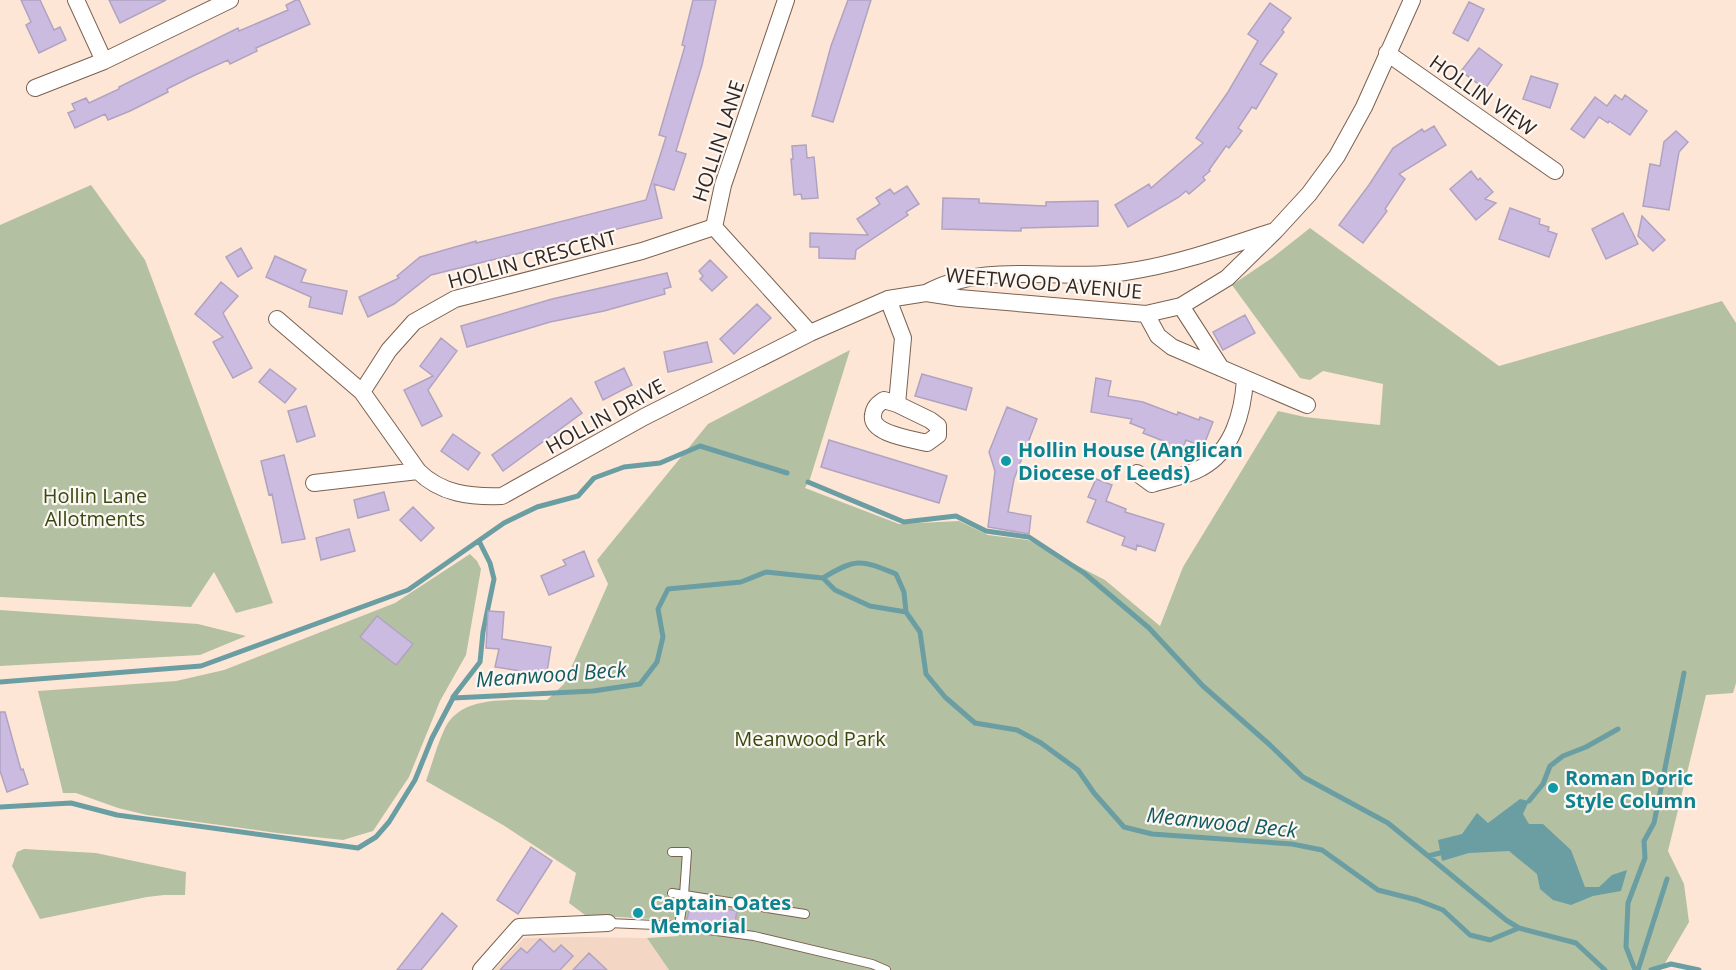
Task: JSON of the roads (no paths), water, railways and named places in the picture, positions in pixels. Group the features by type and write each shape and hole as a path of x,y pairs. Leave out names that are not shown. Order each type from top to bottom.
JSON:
{"street":[{"path":"76,0 104,61"},
{"name":"HOLLIN LANE","path":"786,0 723,185 714,227 810,333"},
{"name":"WEETWOOD AVENUE","path":"810,333 888,298 926,293 959,298 1146,314 1181,306 1227,278 1309,194 1337,156 1364,107 1412,0"},
{"path":"35,88 104,61 227,1"},
{"name":"HOLLIN VIEW","path":"1387,53 1555,171"},
{"name":"HOLLIN CRESCENT","path":"362,392 389,350 414,321 455,298 642,251 714,227"},
{"name":"WEETWOOD AVENUE","path":"926,293 942,284 987,274 1043,276 1124,273 1191,258 1275,231"},
{"path":"888,298 903,338 902,371 897,404"},
{"path":"1181,306 1221,369"},
{"path":"1146,314 1158,336 1172,347 1307,405"},
{"name":"HOLLIN DRIVE","path":"277,319 362,392 418,471 428,481 453,493 480,497 502,496 644,417 810,333"},
{"path":"1137,473 1152,484 1201,469 1215,459 1225,448 1240,417 1245,379"},
{"path":"314,483 418,471"},
{"path":"481,970 519,927 608,923"}],"lane":[{"path":"672,852 687,852 679,926"},
{"path":"672,893 805,914"},
{"path":"608,923 679,926 754,936 872,964 886,970"}],"water":[{"path":"1520,799 1529,801 1523,814 1529,824 1543,824 1571,850 1585,887 1599,887 1612,875 1627,870 1621,891 1593,896 1571,905 1553,900 1540,889 1537,874 1509,851 1469,853 1442,861 1438,840 1462,834 1477,813 1488,823"}],"waterway":[{"path":"0,682 201,666 408,590 504,523 537,507 578,496 594,478 624,467 660,463 700,446 787,473"},
{"path":"808,482 904,522 956,516 986,531 1029,537 1084,573 1149,628 1203,686 1303,777 1388,823 1506,920 1519,928"},
{"path":"453,697 480,662 483,632 494,579 490,563 479,541"},
{"path":"823,578 844,567 859,563 896,574 904,592 906,612"},
{"name":"Meanwood Beck","path":"0,807 71,803 117,815 358,848 376,837 389,822 415,780 432,738 453,698 593,691 640,684 657,662 663,637 658,609 668,589 741,582 766,572 823,578 835,590 870,606 906,612 920,632 926,674 945,697 975,723 1017,730 1041,743 1078,770 1094,793 1124,827 1152,834 1292,844 1322,850 1378,890 1417,900 1443,910 1470,935 1490,940 1519,928 1576,943 1605,970"},
{"path":"1635,970 1626,947 1628,903 1645,858 1644,841 1654,823 1684,673"},
{"path":"1529,801 1543,784 1550,766 1563,756 1586,747 1618,729"},
{"path":"1428,856 1440,853"},
{"path":"1638,970 1667,879"},
{"name":"Meanwood Beck","path":"1651,970 1671,964 1699,970"}],"place":[{"name":"Hollin House (Anglican Diocese of Leeds)","path":"1006,461"},
{"name":"Roman Doric Style Column","path":"1553,788"},
{"name":"Captain Oates Memorial","path":"638,913"}],"park label":[{"name":"Hollin Lane Allotments","path":"95,506"},
{"name":"Meanwood Park","path":"810,738"}]}
